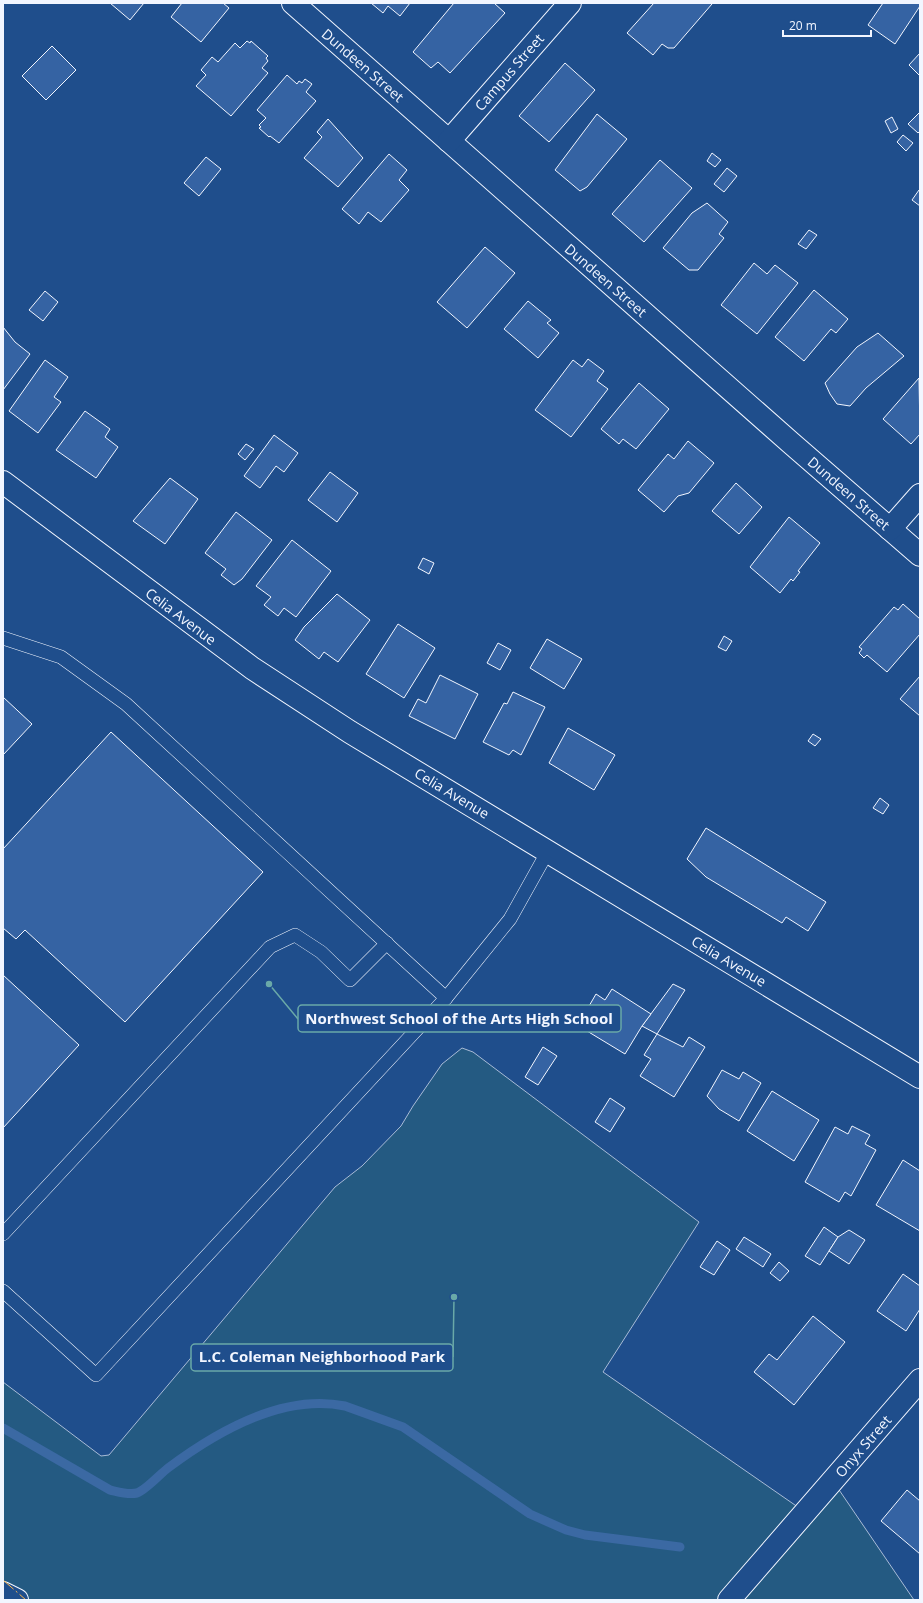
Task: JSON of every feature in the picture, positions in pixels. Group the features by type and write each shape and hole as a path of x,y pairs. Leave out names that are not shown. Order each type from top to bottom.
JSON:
{"street":[{"name":"Dundeen Street","path":"293,3 920,555"},
{"name":"Campus Street","path":"449,141 570,3"},
{"name":"Celia Avenue","path":"3,482 252,668 350,732 920,1077"},
{"path":"890,529 920,495"},
{"name":"Onyx Street","path":"729,1600 920,1380"},
{"path":"3,1593 17,1600"}],"lane":[{"path":"3,638 61,657 126,704 446,998"},
{"path":"3,1291 96,1375 446,998 510,919 548,851"},
{"path":"3,1234 270,947 295,935 321,952 350,980 387,943"}],"shaded area":[{"path":"462,1048 473,1052 699,1222 603,1372 805,1512 833,1481 914,1600 3,1600 3,1382 101,1456 109,1455 335,1187 362,1166 401,1126 442,1064"}],"building":[{"path":"110,3 144,3 130,20"},
{"path":"182,3 223,3 229,8 201,42 171,17"},
{"path":"371,3 410,3 400,16 388,6 383,13"},
{"path":"454,3 494,3 505,13 450,73 438,62 431,68 413,52"},
{"path":"654,3 712,4 674,48 668,48 662,44 653,55 627,33"},
{"path":"883,3 920,3 920,6 895,44 868,25"},
{"path":"247,41 250,43 251,41 268,56 266,58 268,61 262,68 268,73 231,116 196,86 206,75 201,70 212,57 218,62 235,43 240,48"},
{"path":"52,46 76,70 46,100 22,76"},
{"path":"920,53 920,76 909,65"},
{"path":"565,63 595,90 549,142 519,116"},
{"path":"287,75 297,84 299,81 302,83 305,79 312,84 306,92 316,101 279,143 259,128 261,127 259,125 266,118 257,110"},
{"path":"920,112 920,131 918,133 908,124"},
{"path":"597,114 627,139 587,187 580,191 555,170"},
{"path":"892,117 898,129 891,133 885,121"},
{"path":"328,119 363,158 338,187 304,158 322,137 317,132"},
{"path":"903,135 913,143 906,151 897,142"},
{"path":"712,153 721,160 715,167 707,161"},
{"path":"389,154 407,170 399,180 409,190 381,222 368,212 359,224 342,209"},
{"path":"206,157 221,169 199,196 184,183"},
{"path":"660,160 692,188 644,242 612,214"},
{"path":"727,168 737,176 724,192 714,184"},
{"path":"919,190 920,191 920,206 912,200"},
{"path":"707,203 728,222 719,234 724,238 698,270 689,270 663,248 692,213"},
{"path":"809,230 817,235 806,249 798,244"},
{"path":"485,247 515,273 467,328 437,302"},
{"path":"754,263 767,274 775,265 798,283 757,334 721,305"},
{"path":"814,290 848,319 836,333 831,329 804,361 775,337"},
{"path":"45,291 58,302 43,321 29,310"},
{"path":"528,301 551,320 547,323 559,333 538,358 504,329"},
{"path":"3,327 15,342 30,354 3,390"},
{"path":"878,333 904,356 866,388 850,406 837,404 825,383 857,347"},
{"path":"588,359 604,371 597,381 608,389 571,437 535,410 573,360 582,367"},
{"path":"45,360 68,377 54,397 61,402 38,433 9,411"},
{"path":"919,378 920,434 911,444 883,419"},
{"path":"639,383 669,409 636,449 623,439 619,444 601,429"},
{"path":"85,411 110,429 105,437 118,447 96,478 56,450"},
{"path":"274,435 298,453 284,472 276,466 260,488 244,476"},
{"path":"688,441 714,463 689,493 678,496 664,512 638,490 668,454 674,459"},
{"path":"246,444 254,449 245,460 238,454"},
{"path":"330,472 358,493 337,522 308,500"},
{"path":"170,478 198,499 165,544 133,521"},
{"path":"736,483 762,507 739,534 712,511"},
{"path":"236,512 272,540 242,579 234,585 221,575 226,569 205,553"},
{"path":"789,517 820,543 798,571 800,572 793,581 791,579 780,593 750,567"},
{"path":"292,540 331,571 296,617 284,608 278,616 264,605 271,597 256,586"},
{"path":"423,558 434,563 429,574 418,568"},
{"path":"337,594 370,620 338,662 324,652 319,659 295,640 304,627"},
{"path":"903,604 920,619 920,634 887,672 867,655 864,658 859,653 862,649 859,647 894,607 898,610"},
{"path":"398,624 435,648 404,698 366,674"},
{"path":"724,636 732,641 726,651 718,647"},
{"path":"547,639 582,659 564,689 530,668"},
{"path":"498,643 511,650 500,670 487,663"},
{"path":"440,675 478,694 455,739 409,716 418,699 426,703"},
{"path":"920,676 920,716 900,699"},
{"path":"513,692 545,707 521,755 513,750 509,755 483,742 504,703 507,704"},
{"path":"3,697 32,724 3,755"},
{"path":"568,728 615,755 594,790 549,763"},
{"path":"111,732 263,872 125,1022 25,930 16,939 3,928 3,849"},
{"path":"813,734 821,739 815,746 808,741"},
{"path":"880,798 889,805 883,814 873,808"},
{"path":"706,828 826,902 808,931 786,917 782,923 706,877 687,859"},
{"path":"3,975 79,1045 3,1128"},
{"path":"673,984 685,990 657,1034 642,1026"},
{"path":"612,989 651,1014 625,1054 587,1031 594,1019 585,1013 596,994 605,1000"},
{"path":"657,1034 683,1047 689,1037 705,1047 674,1097 640,1076 651,1059 644,1055"},
{"path":"543,1047 557,1056 538,1085 525,1077"},
{"path":"722,1070 739,1079 743,1072 761,1083 739,1121 719,1109 707,1096"},
{"path":"772,1091 819,1120 794,1161 747,1131"},
{"path":"610,1098 625,1108 610,1132 595,1122"},
{"path":"852,1126 870,1135 865,1144 876,1150 851,1196 845,1192 839,1202 805,1182 835,1127 848,1134"},
{"path":"903,1160 920,1171 920,1231 876,1205"},
{"path":"824,1227 838,1237 820,1265 805,1256"},
{"path":"849,1230 865,1240 849,1264 829,1251 838,1237"},
{"path":"744,1237 771,1254 763,1267 736,1249"},
{"path":"717,1241 730,1250 714,1275 700,1267"},
{"path":"779,1262 789,1271 780,1281 770,1273"},
{"path":"903,1274 920,1286 920,1309 906,1331 877,1311"},
{"path":"813,1316 845,1342 794,1405 754,1372 769,1354 777,1360"},
{"path":"907,1490 920,1501 920,1554 881,1521"}],"waterway":[{"path":"3,1428 110,1490 134,1494 145,1489 168,1468 207,1441 251,1419 274,1410 298,1405 322,1403 345,1406 403,1427 530,1514 566,1530 585,1535 680,1547"}],"power":[{"path":"3,1580 26,1600"}],"place":[{"name":"Northwest School of the Arts High School","path":"269,984"},
{"name":"L.C. Coleman Neighborhood Park","path":"454,1297"}]}
